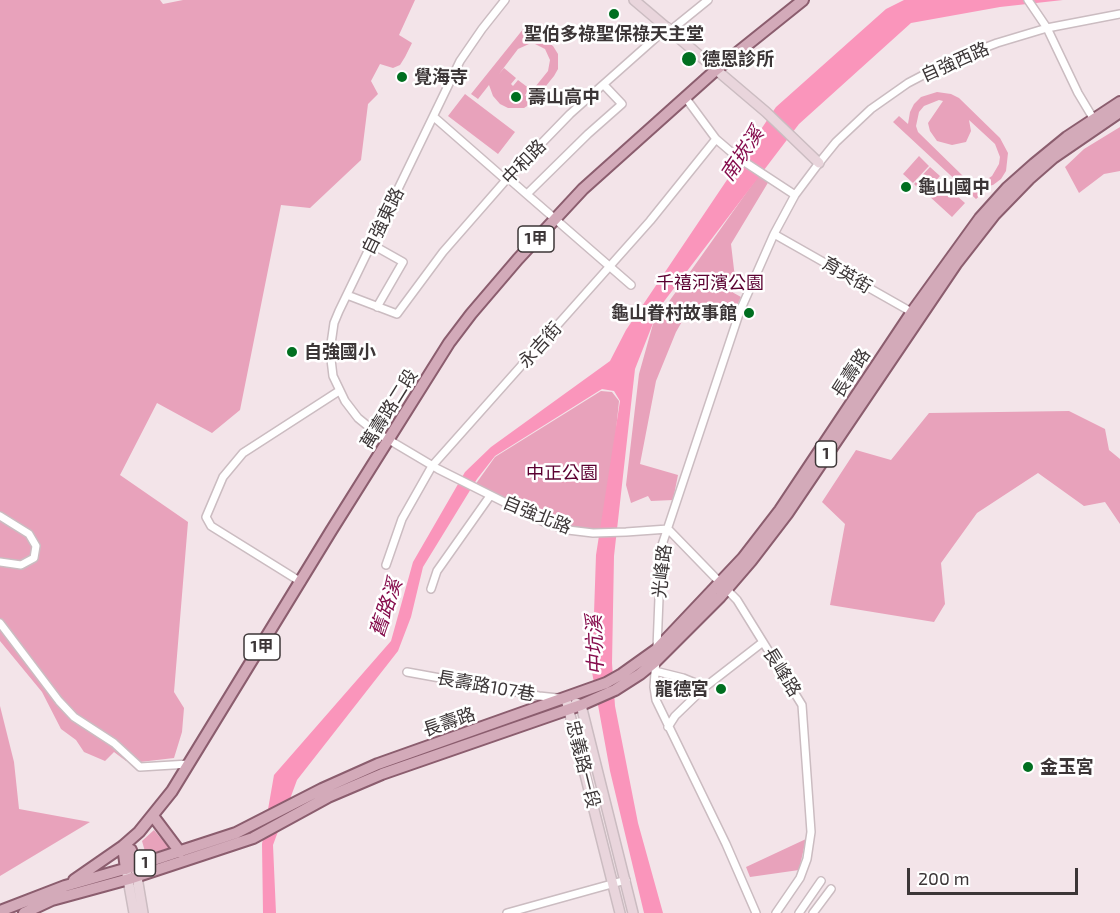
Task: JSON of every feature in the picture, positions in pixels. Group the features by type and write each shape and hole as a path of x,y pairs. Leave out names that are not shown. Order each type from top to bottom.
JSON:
{"main road":[{"name":"萬壽路二段","path":"24,913 52,900 65,886 123,846 139,832 170,795 449,344 471,314 583,189 717,69 803,0"},
{"path":"636,1 766,112 819,163"},
{"name":"長壽路","path":"624,678 655,666 724,585 743,558 795,495 980,218 1007,188 1058,144 1093,118 1120,102"},
{"name":"長壽路","path":"916,314 977,236 1029,179 1078,139 1120,112"},
{"name":"長壽路","path":"624,678 724,585"},
{"name":"1","path":"591,695 624,678"},
{"name":"長壽路","path":"226,842 378,764 591,695"},
{"name":"長壽路","path":"568,704 581,705 591,695"},
{"name":"忠義路一段","path":"568,704 620,913"},
{"name":"忠義路一段","path":"581,705 633,913"},
{"path":"153,816 180,852"},
{"name":"1","path":"65,886 132,873 180,852 226,842"},
{"name":"1","path":"52,900 226,842"},
{"path":"123,846 143,913"},
{"path":"132,873 134,913"},
{"name":"萬壽路二段","path":"0,911 65,886"}],"street":[{"name":"自強東路","path":"390,440 358,418 339,391 333,376 330,351 334,323 460,61 505,0"},
{"name":"中和路","path":"377,307 397,314 443,252 507,179 570,114 670,28 708,0"},
{"path":"1031,3 1047,28 1078,93 1093,118"},
{"name":"自強西路","path":"819,163 836,142 871,109 928,72 974,51 1047,28 1120,14"},
{"path":"527,194 622,104 604,85"},
{"path":"685,97 716,139 737,157 795,195"},
{"path":"434,117 631,285"},
{"name":"永吉街","path":"386,565 402,519 432,466 610,268 716,139"},
{"name":"光峰路","path":"756,913 726,844 656,700 655,666 661,548 740,311 774,234 795,195 819,163"},
{"name":"育英街","path":"774,234 916,314"},
{"path":"347,295 377,307 403,262 371,244"},
{"path":"301,582 211,526 206,516 223,477 243,453 339,391"},
{"path":"390,440 432,466"},
{"name":"自強北路","path":"432,466 562,529 626,532 668,529"},
{"path":"431,589 437,571 490,496"},
{"path":"0,516 29,534 36,546 34,558 21,565 0,562"},
{"name":"長峰路","path":"668,529 737,600 802,705 811,832 807,859 800,878 776,913"},
{"path":"0,624 74,717 114,743 140,766 189,764"},
{"path":"668,727 675,716 705,687 763,642"},
{"path":"655,666 705,687"},
{"name":"長壽路107巷","path":"407,672 539,696 568,704"},
{"path":"507,913 626,880"},
{"path":"799,913 821,881"},
{"path":"813,913 831,889"}],"green space":[{"path":"0,0 160,0 163,4 183,0 415,0 399,35 412,43 405,57 400,65 393,68 380,64 371,81 378,94 368,104 361,160 310,208 281,205 240,410 212,433 157,403 120,475 188,522 174,692 184,708 182,732 174,758 140,762 126,761 114,752 105,761 84,752 76,740 61,729 42,692 0,641"},
{"path":"528,23 535,28 530,35 545,40 558,54 558,69 554,76 533,102 524,108 508,108 500,104 493,96 489,85 478,99 471,94","holes":["535,44 545,49 550,60 548,71 527,97 525,95 530,89 518,80 513,86 511,84 516,78 504,68 499,74 518,49"]},
{"path":"937,92 959,98 1000,138 1008,153 1006,171 993,185 978,188 983,193 976,199 893,122 899,116 908,124 910,112 921,97","holes":["939,100 943,101 928,123 930,131 937,141 952,145 966,142 971,131 969,120 995,144 1000,157 992,176 986,180 971,181 964,177 918,132 916,126 919,112 924,106"]},
{"path":"465,94 515,132 498,154 448,116"},
{"path":"1120,127 1120,171 1104,174 1079,193 1065,167 1084,149"},
{"path":"919,156 929,166 913,183 903,174"},
{"path":"930,167 940,176 924,194 914,184"},
{"name":"千禧河濱公園","path":"759,175 769,181 731,244 735,278 732,292 741,297 733,314 692,304 676,332 656,381 640,464 678,475 673,500 651,501 648,496 631,503 626,485 639,374 653,324"},
{"path":"941,182 965,203 952,217 929,196"},
{"name":"中正公園","path":"601,391 612,392 619,401 606,528 575,528 533,513 475,485 495,457"},
{"path":"1069,411 1105,429 1109,450 1120,459 1120,524 1105,502 1084,506 1038,473 977,513 941,563 945,604 934,622 830,605 845,524 822,502 856,450 891,460 929,413"},
{"path":"0,706 14,762 19,809 90,822 0,876"},
{"path":"154,830 169,848 146,855 142,841"},
{"path":"806,839 799,870 750,877 746,867"}],"water":[{"name":"中坑溪","path":"904,0 1063,0 1000,7 911,23 799,124 659,308 635,369 614,556 612,663 615,706 638,823 663,913 644,913 610,771 592,672 596,555 620,401 614,391 602,389 495,456 477,479 423,567 411,617 398,651 297,780 273,845 276,913 263,913 262,844 274,775 391,641 413,562 465,472 491,447 610,361 626,330 776,107 886,9"}],"place":[{"name":"聖伯多祿聖保祿天主堂","path":"614,14"},
{"name":"德恩診所","path":"689,59"},
{"name":"覺海寺","path":"402,77"},
{"name":"壽山高中","path":"516,97"},
{"name":"龜山國中","path":"906,187"},
{"name":"龜山眷村故事館","path":"749,313"},
{"name":"自強國小","path":"292,352"},
{"name":"龍德宮","path":"721,689"},
{"name":"金玉宮","path":"1028,767"}],"water label":[{"name":"南崁溪","path":"742,154"},
{"name":"舊路溪","path":"386,608"}]}
